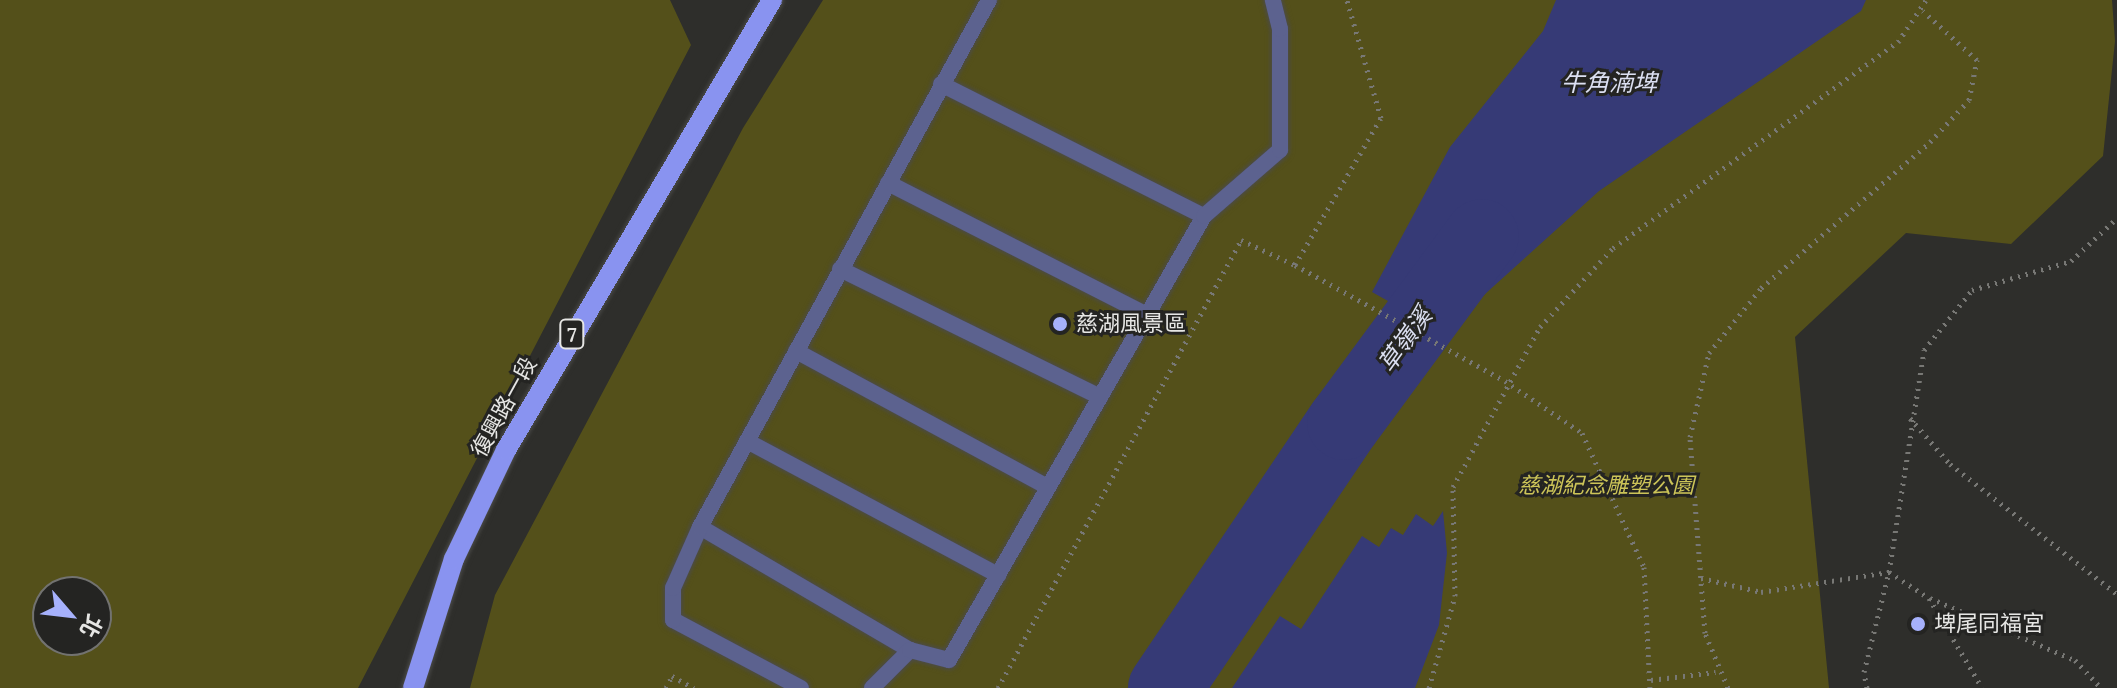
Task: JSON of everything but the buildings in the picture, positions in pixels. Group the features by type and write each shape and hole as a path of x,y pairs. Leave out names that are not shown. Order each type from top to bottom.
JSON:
{"main road":[{"name":"復興路一段","path":"413,688 454,559 506,450 772,0"}],"lane":[{"path":"801,688 673,620 673,588 700,527 989,0"},
{"path":"700,527 910,650 949,660 1204,216 1280,150 1280,29 1273,0"},
{"path":"941,84 1204,216"},
{"path":"888,183 1147,315"},
{"path":"840,269 1100,397"},
{"path":"796,351 1048,487"},
{"path":"747,441 998,575"},
{"path":"872,688 910,650"}],"path":[{"path":"1295,265 1381,118 1347,0"},
{"path":"1429,688 1455,596 1453,487 1505,381 1540,327 1613,248 1797,120 1898,42 1923,11 1926,0"},
{"path":"1728,688 1716,672 1701,578 1690,437 1709,353 1761,288 1930,142 1969,100 1977,60 1923,11"},
{"path":"1867,688 1864,672 1889,572 1909,417 1924,350 1972,290 2071,261 2117,218"},
{"path":"998,688 1241,240 1295,265 1505,381 1582,433 1644,567 1650,688"},
{"path":"1909,417 1950,464 2117,594"},
{"path":"1701,578 1761,592 1889,572 1929,598 2075,660 2101,688"},
{"path":"1929,598 1982,688"},
{"path":"1651,680 1716,672"},
{"path":"666,688 672,676 694,688"}],"green space":[{"path":"0,0 670,0 691,45 358,688 0,688"},
{"name":"慈湖風景區","path":"823,0 2112,0 2115,41 2103,156 2011,244 1906,233 1795,337 1829,688 470,688 495,595 743,128"}],"water":[{"name":"牛角湳埤","path":"1556,0 1866,0 1861,11 1599,191 1443,332 1372,292 1450,147 1543,31"},
{"path":"1443,511 1447,553 1439,625 1415,688 1232,688 1280,616 1301,629 1362,536 1379,547 1391,528 1403,535 1416,514 1433,526"}],"waterway":[{"name":"草嶺溪","path":"1165,688 1344,423 1482,236"},
{"path":"1187,688 1195,644"}],"place":[{"name":"慈湖風景區","path":"1060,324"},
{"name":"埤尾同福宮","path":"1918,624"}],"park label":[{"name":"慈湖紀念雕塑公園","path":"1606,486"}]}
